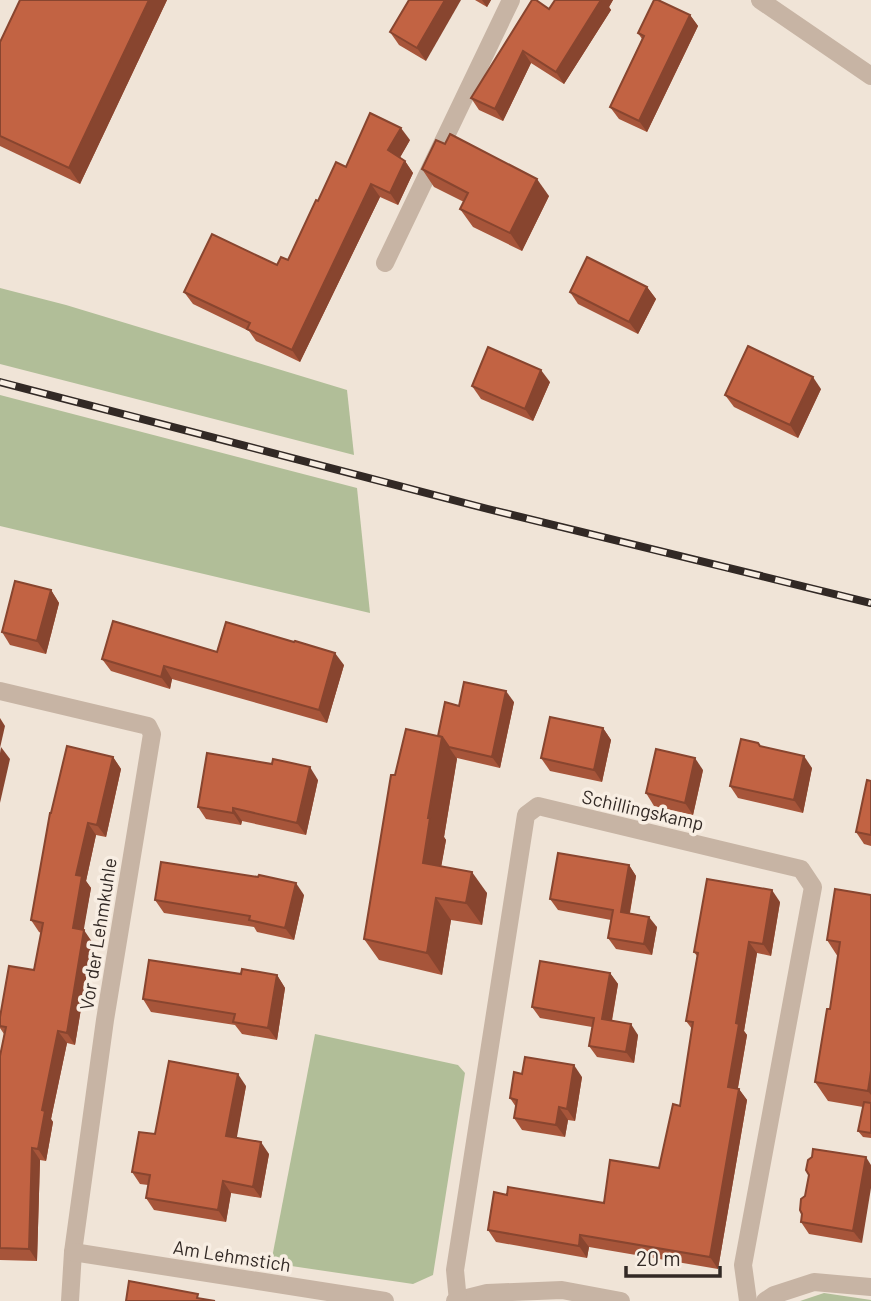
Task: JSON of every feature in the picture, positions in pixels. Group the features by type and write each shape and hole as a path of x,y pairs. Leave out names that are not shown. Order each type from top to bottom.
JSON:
{"street":[{"path":"385,263 512,0"},
{"path":"760,0 871,76"},
{"name":"Vor der Lehmkuhle","path":"0,691 148,726 152,734 105,1020 73,1252 70,1301"},
{"name":"Schillingskamp","path":"457,1301 455,1270 526,815 538,806 801,869 813,887 743,1265 748,1301"},
{"name":"Am Lehmstich","path":"73,1252 385,1301"},
{"path":"765,1301 774,1295 814,1282 871,1287"},
{"path":"457,1301 487,1293 562,1290 621,1301"}],"green space":[{"path":"0,288 66,305 347,390 354,455 0,364"},
{"path":"0,395 357,488 370,613 0,526"},
{"path":"315,1034 458,1065 465,1073 433,1275 413,1284 271,1263"},
{"path":"824,1293 871,1300 871,1301 800,1301"}],"building":[{"path":"20,0 149,0 69,168 0,136 0,42"},
{"path":"409,0 445,0 417,48 390,32"},
{"path":"532,0 549,9 555,0 601,0 556,72 523,51 495,109 471,98"},
{"path":"654,0 690,15 639,121 610,107 644,36 638,33"},
{"path":"370,113 401,128 388,150 405,161 390,193 371,184 292,350 247,329 250,323 184,292 212,234 277,265 281,257 288,260 336,162 346,167"},
{"path":"450,134 537,179 510,233 460,209 468,193 422,169 436,140 445,144"},
{"path":"587,257 647,287 629,322 570,292"},
{"path":"748,346 813,377 790,425 725,395"},
{"path":"488,347 541,370 525,409 472,386"},
{"path":"15,581 51,590 37,641 2,632"},
{"path":"113,621 217,652 226,622 335,653 319,710 164,666 161,677 102,659"},
{"path":"464,682 506,691 492,757 449,747 442,737 438,736 445,702 459,706"},
{"path":"550,717 603,728 594,770 541,758"},
{"path":"406,729 442,737 423,863 472,872 466,903 436,898 427,953 364,939 391,775 395,775"},
{"path":"741,739 804,756 794,800 730,786"},
{"path":"67,746 113,757 97,825 88,823 76,875 82,876 73,928 84,930 67,1033 58,1031 42,1110 45,1111 38,1149 32,1148 29,1249 0,1248 0,1056 6,1027 0,1026 0,1017 9,966 34,970 43,923 31,920 50,813"},
{"path":"656,749 695,758 685,803 646,793"},
{"path":"207,753 272,764 273,759 310,767 297,823 233,808 233,813 198,807"},
{"path":"867,780 871,781 871,835 856,832"},
{"path":"558,853 629,865 621,912 649,917 644,944 608,938 613,910 550,899"},
{"path":"161,862 258,877 259,875 296,883 285,928 249,920 250,916 155,900"},
{"path":"707,879 772,890 763,944 749,942 728,1087 739,1089 710,1257 580,1235 579,1246 488,1230 494,1192 507,1195 508,1187 604,1203 610,1160 659,1168 673,1104 680,1106 693,1022 686,1021 698,953 694,952"},
{"path":"835,889 871,895 871,1071 868,1091 815,1082 840,942 827,940"},
{"path":"149,960 241,974 242,969 277,975 268,1028 233,1022 235,1014 143,999"},
{"path":"540,961 610,973 602,1019 631,1024 626,1052 589,1046 594,1018 532,1007"},
{"path":"525,1057 574,1065 567,1109 559,1107 556,1125 514,1118 517,1100 510,1098 514,1072 522,1074"},
{"path":"169,1061 238,1074 226,1136 261,1142 253,1187 223,1181 218,1210 146,1198 150,1175 132,1172 139,1132 155,1134"},
{"path":"864,1102 871,1103 871,1133 858,1131"},
{"path":"813,1149 866,1157 853,1231 801,1222 801,1199 805,1196 809,1175 806,1170"},
{"path":"129,1281 198,1294 197,1298 215,1301 126,1301"}],"railway":[{"path":"0,382 488,509 871,603"}]}
